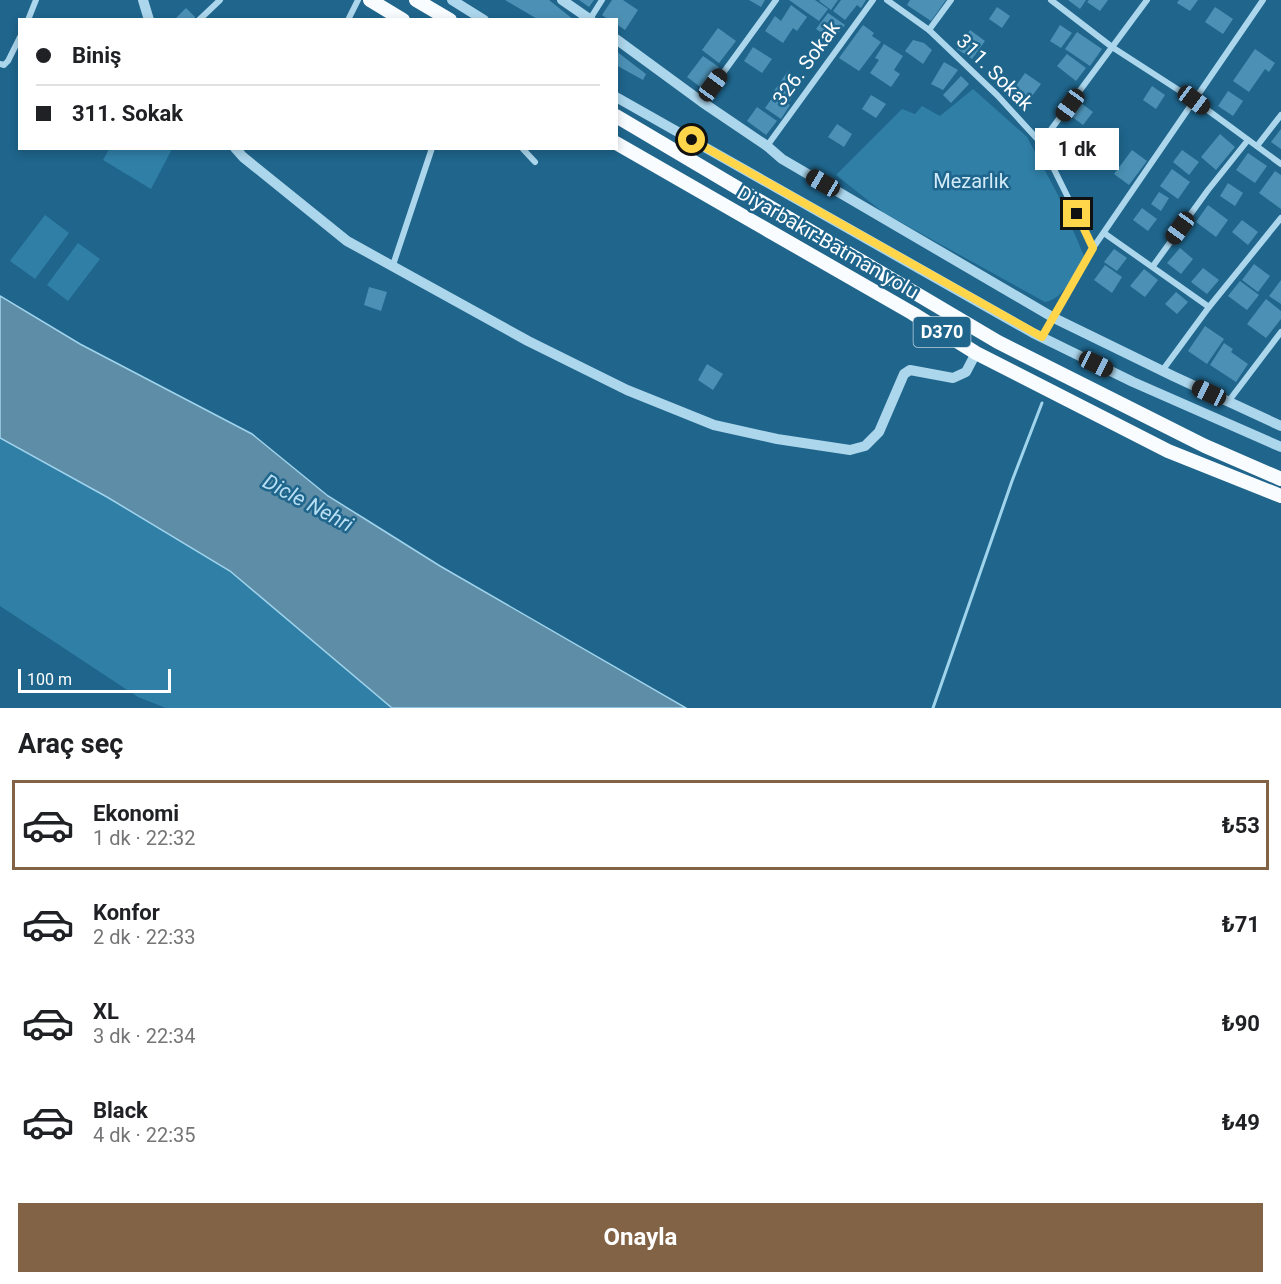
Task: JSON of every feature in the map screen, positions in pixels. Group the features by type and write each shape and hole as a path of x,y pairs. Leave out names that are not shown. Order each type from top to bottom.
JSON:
{"highway":[{"path":"370,0 401,18"},
{"path":"416,0 447,18"},
{"name":"Diyarbakır-Batman yolu","path":"618,117 998,342 1205,446 1281,479"},
{"name":"Diyarbakır-Batman yolu","path":"618,144 912,313 976,353 1168,451 1281,496"}],"street":[{"path":"29,18 36,0"},
{"path":"143,0 148,18"},
{"path":"201,18 220,0"},
{"path":"349,18 358,0"},
{"path":"452,0 481,18"},
{"path":"562,0 589,18"},
{"path":"591,18 602,0"},
{"path":"702,102 776,0"},
{"name":"326. Sokak","path":"767,146 873,0"},
{"name":"311. Sokak","path":"886,0 929,30 998,95 1041,143 1093,248"},
{"path":"929,30 951,0"},
{"path":"1051,0 1112,47 1194,100 1281,164"},
{"path":"1041,143 1148,0"},
{"path":"1042,337 1093,248 1263,0"},
{"path":"618,40 782,159 1054,318 1281,426"},
{"path":"0,64 4,65 8,61 18,41"},
{"path":"618,98 1042,337 1133,382 1281,447"},
{"path":"1257,146 1281,115"},
{"path":"1153,266 1208,190 1248,140"},
{"path":"393,265 431,150"},
{"path":"524,150 535,162"},
{"path":"246,153 347,242 393,265 528,341 627,390 714,425 777,439 850,450 865,446 879,432 904,374 910,370 953,378 966,372 976,353"},
{"path":"1162,371 1281,218"},
{"path":"1104,233 1209,308"},
{"path":"1227,402 1281,332"}],"green space":[{"name":"Mezarlık","path":"973,89 1027,137 1058,195 1084,256 1064,290 1052,300 1045,302 884,213 836,175 902,109 915,114 922,106 940,116"},
{"path":"108,150 171,150 151,189 103,160"},
{"path":"45,215 69,233 35,279 10,261"},
{"path":"78,243 100,259 68,301 47,285"},
{"path":"0,438 107,497 230,571 392,708 166,708 138,697 0,606"}],"water":[{"name":"Dicle Nehri","path":"0,296 80,344 252,434 328,496 440,566 686,708 392,708 230,571 107,497 0,438"}],"building":[{"path":"505,0 549,0 572,18 536,18"},
{"path":"579,0 594,0 589,7"},
{"path":"612,0 623,0 638,10 625,30 618,25 618,18 606,18 602,15"},
{"path":"749,0 765,0 761,7"},
{"path":"789,0 815,0 828,9 819,21"},
{"path":"820,0 838,0 831,10"},
{"path":"841,0 866,0 861,8 857,5 845,20 833,11"},
{"path":"910,0 946,0 931,21 907,5"},
{"path":"1068,0 1086,0 1080,9"},
{"path":"1089,0 1108,0 1100,11 1087,2"},
{"path":"1179,0 1198,0 1190,11 1177,3"},
{"path":"791,5 807,17 797,31 793,28 783,43 765,31 775,16 781,21"},
{"path":"997,7 1010,16 1002,28 989,19"},
{"path":"1215,7 1233,19 1223,34 1205,22"},
{"path":"186,8 195,17 194,18 176,18"},
{"path":"828,13 845,25 833,40 816,29"},
{"path":"863,25 874,33 872,36 881,42 859,71 839,58"},
{"path":"1060,25 1072,33 1061,48 1050,41"},
{"path":"718,28 736,41 719,63 702,50"},
{"path":"970,30 985,41 972,59 957,49"},
{"path":"1077,32 1102,49 1090,66 1065,49"},
{"path":"913,40 924,43 932,50 923,64 905,51"},
{"path":"884,44 903,56 894,70 900,74 891,87 870,73 879,60 875,58"},
{"path":"753,47 772,59 762,73 744,61"},
{"path":"1255,49 1275,63 1269,72 1265,69 1249,92 1233,81"},
{"path":"618,53 646,74 643,80 618,66"},
{"path":"1067,54 1086,68 1076,81 1057,66"},
{"path":"703,56 719,67 703,89 687,77"},
{"path":"944,62 958,70 943,90 931,84"},
{"path":"788,71 803,82 789,102 774,91"},
{"path":"1025,73 1041,84 1026,104 1011,93"},
{"path":"961,76 969,84 951,103 943,95"},
{"path":"1152,86 1165,95 1156,109 1143,100"},
{"path":"1228,91 1243,101 1233,116 1218,106"},
{"path":"775,94 790,105 781,119 765,108"},
{"path":"871,95 886,104 876,118 862,109"},
{"path":"1081,103 1093,112 1083,125 1071,116"},
{"path":"757,107 777,121 766,135 747,121"},
{"path":"837,124 852,134 844,147 828,137"},
{"path":"1281,129 1281,149 1271,142"},
{"path":"1220,134 1235,147 1216,170 1201,157"},
{"path":"1132,150 1147,161 1129,185 1114,174"},
{"path":"1182,150 1199,162 1189,175 1173,162"},
{"path":"1248,153 1267,166 1255,183 1236,170"},
{"path":"1172,169 1190,182 1178,199 1160,186"},
{"path":"1275,171 1281,175 1281,209 1259,193"},
{"path":"1228,183 1243,193 1235,206 1220,196"},
{"path":"1159,192 1169,198 1161,211 1151,204"},
{"path":"1208,205 1228,220 1216,237 1196,222"},
{"path":"1142,208 1157,219 1148,231 1133,220"},
{"path":"1242,220 1258,232 1248,245 1232,232"},
{"path":"1180,248 1193,259 1181,274 1167,263"},
{"path":"1114,249 1127,258 1117,271 1104,262"},
{"path":"1254,264 1270,276 1258,292 1242,280"},
{"path":"1105,265 1122,277 1112,293 1094,280"},
{"path":"1203,268 1219,280 1207,294 1191,282"},
{"path":"1144,269 1158,280 1145,297 1130,286"},
{"path":"1281,280 1281,304 1269,296"},
{"path":"1240,281 1259,295 1247,310 1228,296"},
{"path":"369,287 387,292 381,311 364,305"},
{"path":"1176,292 1188,302 1177,314 1165,304"},
{"path":"1266,299 1281,311 1281,319 1266,338 1247,324"},
{"path":"1205,326 1224,339 1207,364 1188,351"},
{"path":"1224,343 1233,349 1231,352 1248,364 1236,382 1210,365"},
{"path":"707,364 723,374 713,390 698,380"}],"waterway":[{"path":"933,708 1012,481 1042,403"}],"route":[{"path":"692,140 1042,337 1093,248 1077,214"}]}
